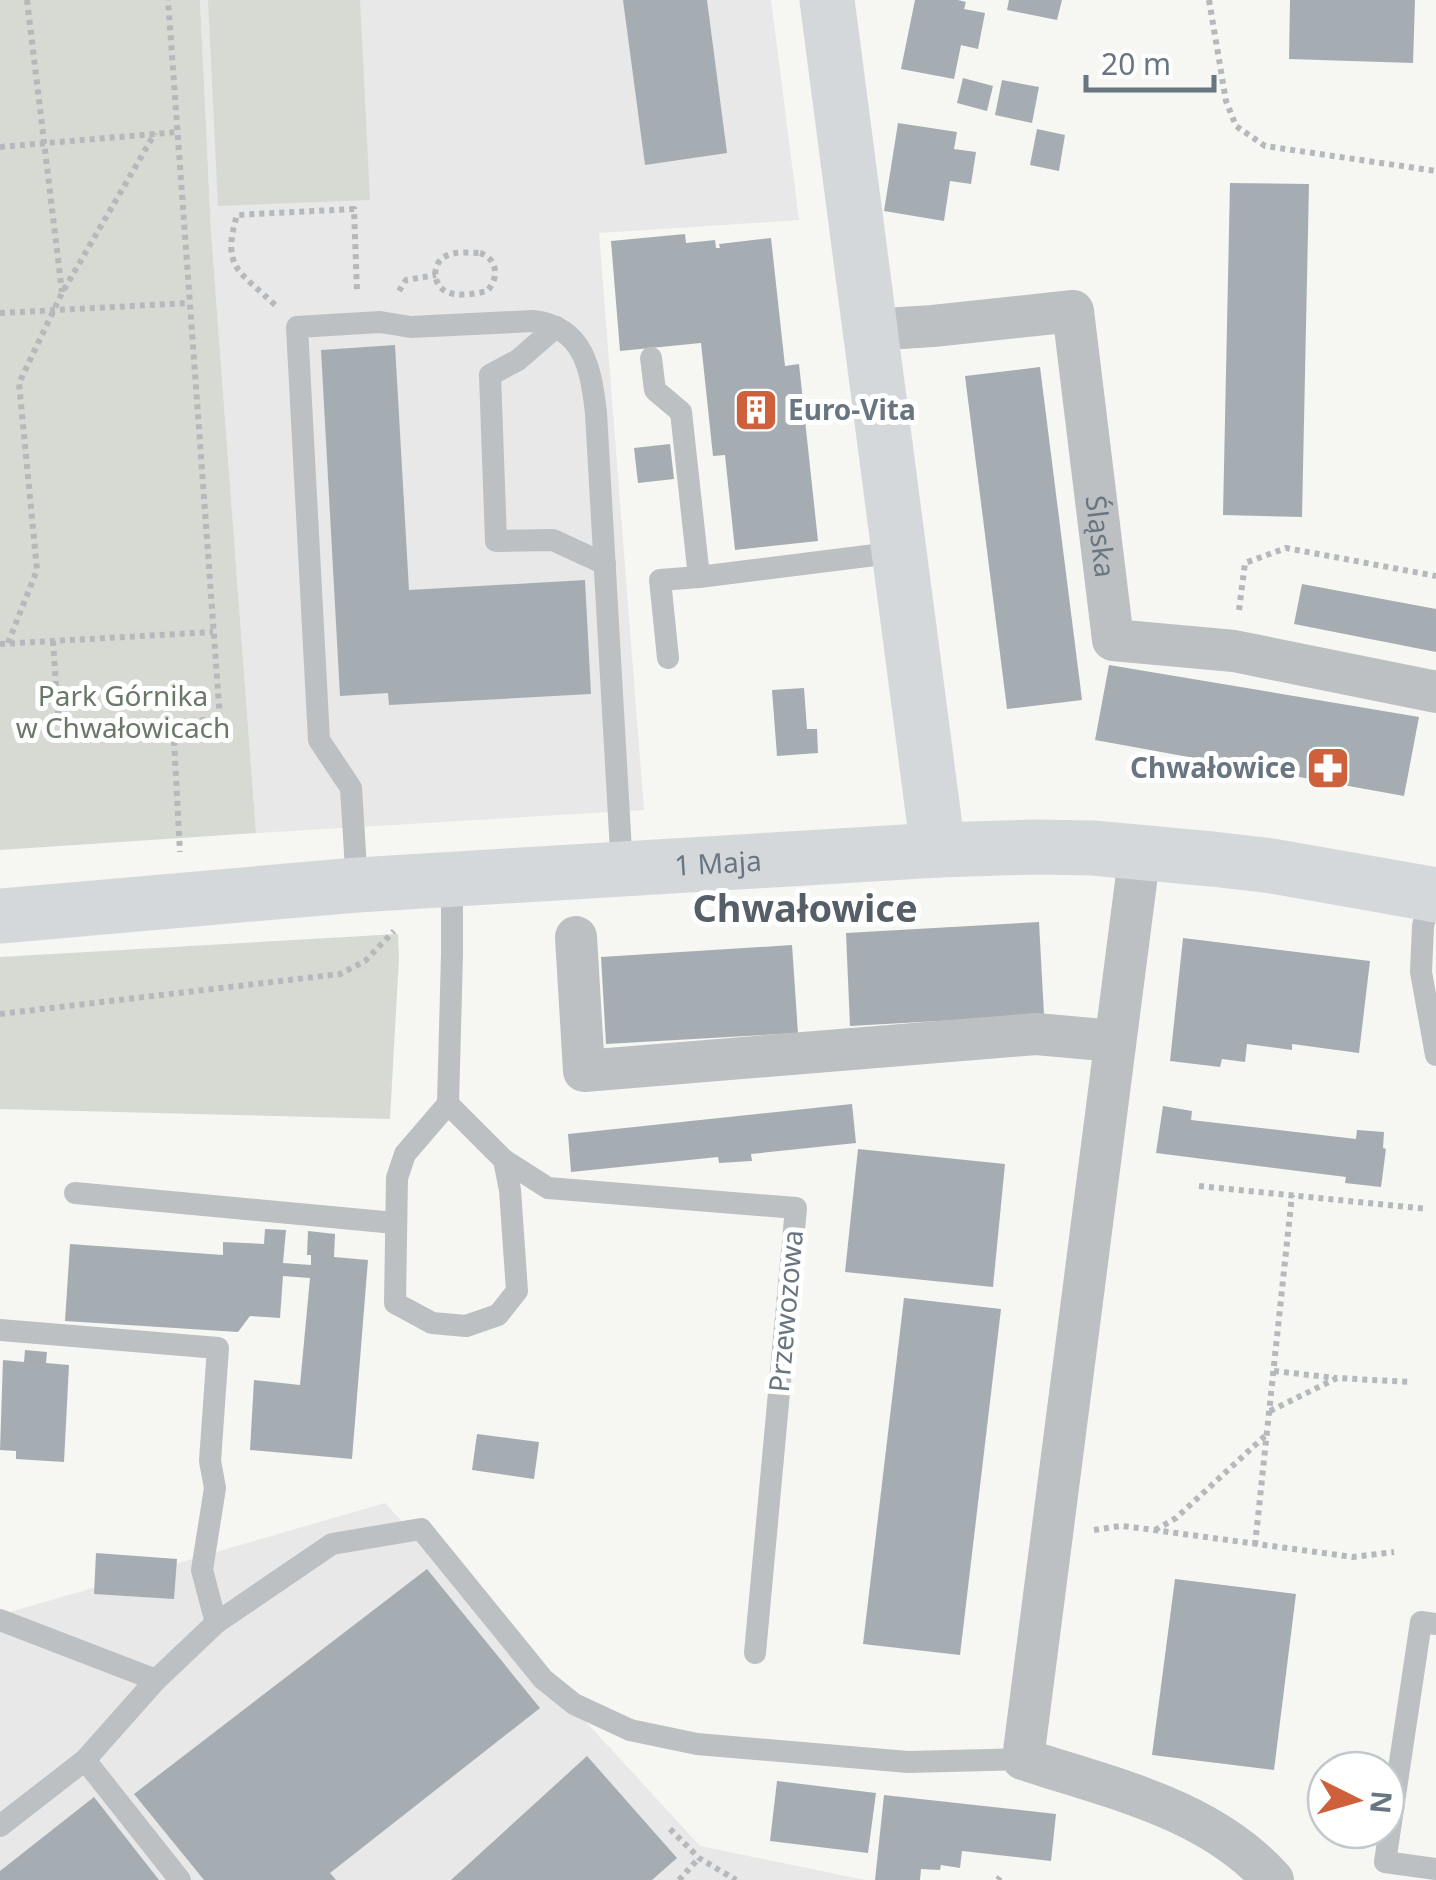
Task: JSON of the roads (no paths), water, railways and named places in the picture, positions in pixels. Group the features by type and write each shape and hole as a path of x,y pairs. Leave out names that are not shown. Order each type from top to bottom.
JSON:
{"main road":[{"path":"827,0 938,850"},
{"name":"1 Maja","path":"0,916 357,885 938,850 1140,851 1434,890"}],"street":[{"name":"Śląska","path":"869,330 1073,312 1113,640 1234,651 1436,692"},
{"path":"1140,851 1023,1759 1166,1806 1217,1832 1272,1880"},
{"path":"576,938 584,1070 1036,1034 1115,1041"}],"lane":[{"path":"357,885 351,788 320,740 297,327 380,322 411,328 533,320 568,334 586,358 592,383 622,869"},
{"path":"556,327 518,360 490,375 496,541 553,540 604,564"},
{"path":"651,358 655,390 681,412 699,576"},
{"path":"668,658 660,580 899,552"},
{"path":"452,879 448,1104 405,1154 397,1178 395,1303 432,1323 466,1326 498,1315 516,1292 510,1190 504,1160"},
{"path":"1434,890 1423,926 1421,972 1436,1055"},
{"name":"Przewozowa","path":"448,1104 504,1160 548,1188 796,1208 755,1653"},
{"path":"75,1193 395,1222"},
{"path":"0,1330 218,1348 210,1461 215,1488 202,1570 216,1623"},
{"path":"0,1826 85,1760 156,1680 216,1623 332,1544 420,1528 543,1679 574,1704 630,1730 697,1744 908,1762 1023,1759"},
{"path":"0,1620 156,1680"},
{"path":"1436,1624 1421,1622 1382,1871 1436,1869"},
{"path":"85,1760 180,1880"}],"place":[{"name":"Euro-Vita","path":"756,410"},
{"name":"Chwałowice","path":"1328,768"}],"district":[{"name":"Chwałowice","path":"805,909"}],"park label":[{"name":"Park Górnika w Chwałowicach","path":"123,712"}]}
